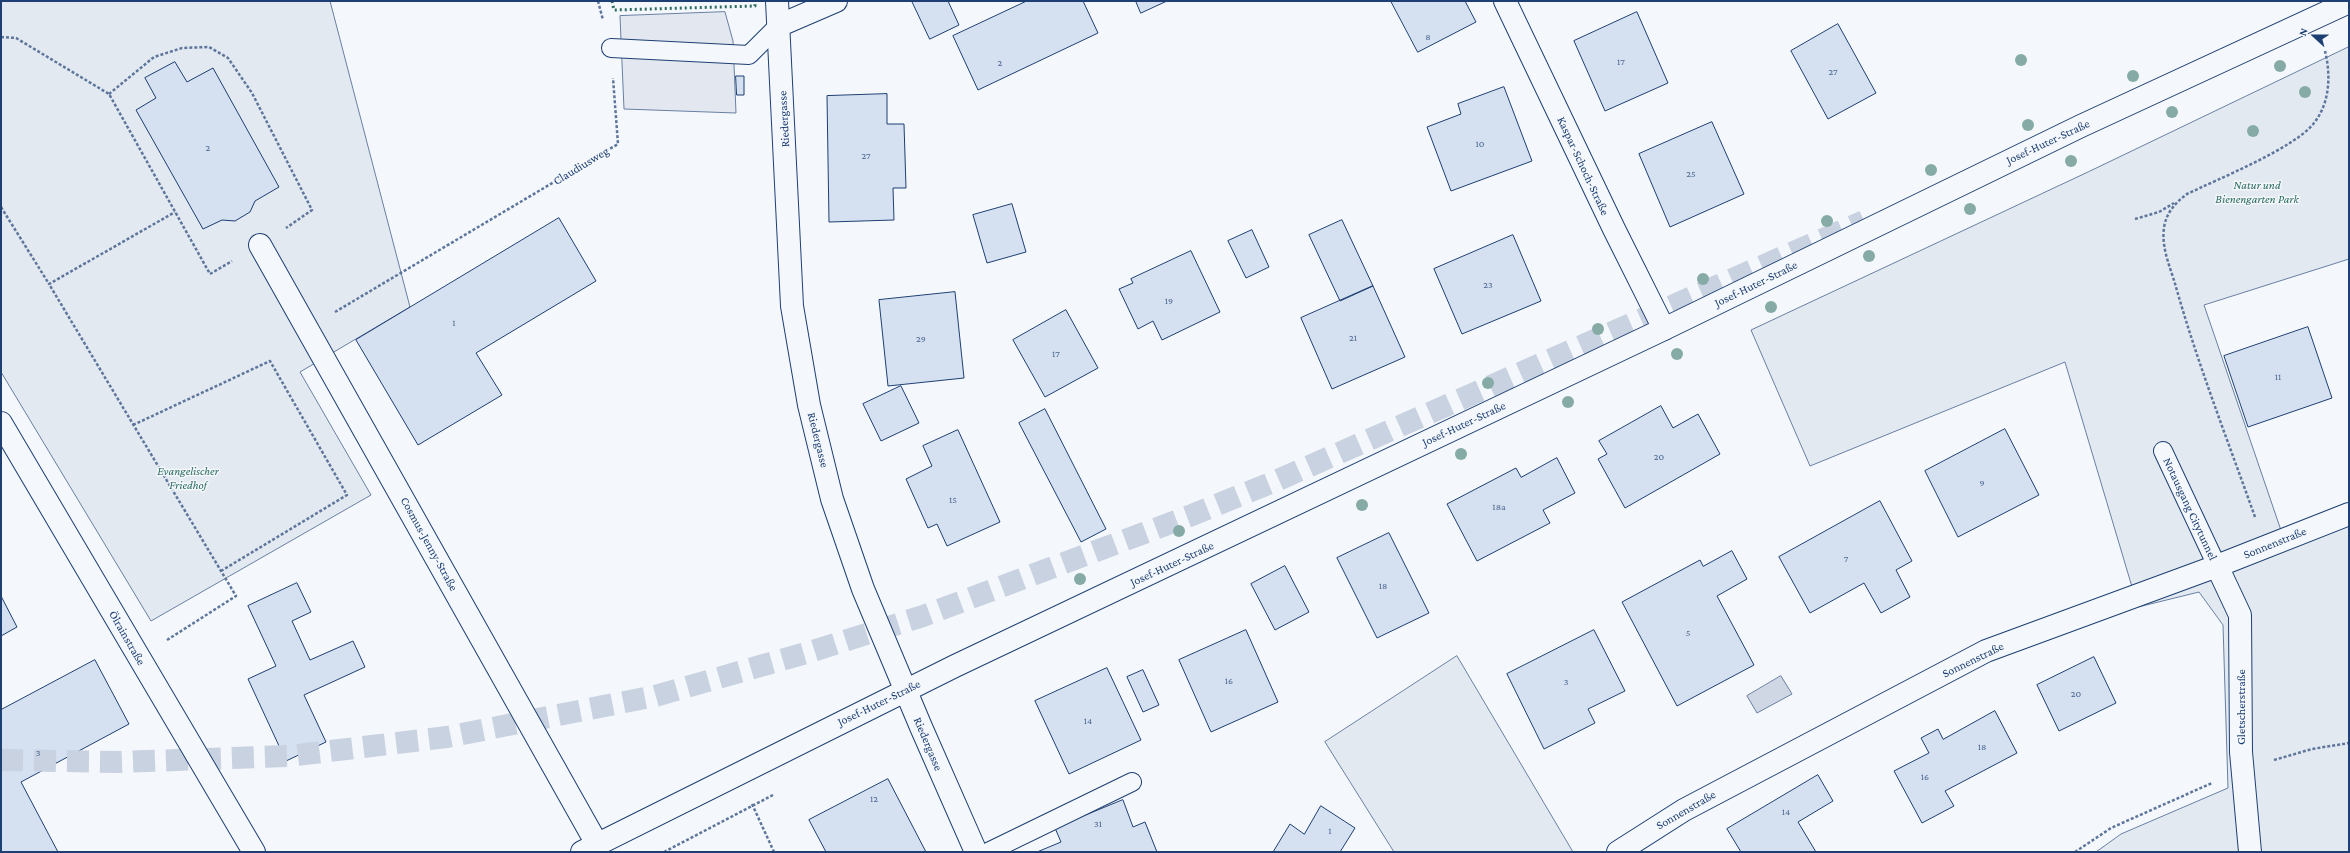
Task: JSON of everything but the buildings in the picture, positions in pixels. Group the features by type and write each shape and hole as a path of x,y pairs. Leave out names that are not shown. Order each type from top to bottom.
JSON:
{"street":[{"name":"Riedergasse","path":"777,1 792,306 809,405 832,499 863,589 976,852"},
{"path":"778,26 836,1"},
{"name":"Kaspar-Schoch-Straße","path":"1505,1 1607,216 1664,329"},
{"name":"Josef-Huter-Straße","path":"590,848 906,690 1664,329 2016,157 2349,2"},
{"name":"Cosmus-Jenny-Straße","path":"260,245 308,328 590,848"},
{"name":"Ölrainstraße","path":"1,423 254,852"},
{"name":"Sonnenstraße","path":"1618,852 1684,810 1986,652 2217,566 2349,514"},
{"name":"Gletscherstraße","path":"2217,566 2240,615 2243,770 2250,852"}],"lane":[{"path":"611,48 749,55 778,26"},
{"name":"Notausgang Citytunnel","path":"2163,451 2217,566"},
{"path":"988,852 1132,782"}],"path":[{"path":"1,37 16,38 109,94 210,274 260,245 312,210 252,93 228,58 209,47 182,48 154,57 109,94"},
{"name":"Claudiusweg","path":"308,328 618,144 611,48"},
{"path":"2135,219 2159,212 2187,194 2282,147 2313,124 2322,111 2328,89 2329,69 2325,51"},
{"path":"2176,202 2168,213 2164,228 2164,244 2183,313 2265,546"},
{"path":"1,207 49,284 236,596 139,658"},
{"path":"49,284 175,212"},
{"path":"133,424 270,361 347,495 220,571"},
{"path":"2075,852 2111,828 2243,770 2312,749 2349,743"},
{"path":"736,774 774,852"}],"green space":[{"name":"Evangelischer Friedhof","path":"1,1 330,1 410,307 300,372 371,495 151,621 1,372"},
{"name":"Natur und Bienengarten Park","path":"2349,47 2349,259 2204,305 2286,545 2349,526 2349,852 2096,852 2121,834 2228,788 2223,625 2199,592 2138,607 2065,362 1810,466 1751,330 2088,172"},
{"path":"1457,656 1573,852 1394,852 1325,742"}],"shaded area":[{"path":"725,12 733,41 736,113 624,109 620,16"},
{"path":"1781,676 1792,694 1757,713 1747,696"}],"tunnel":[{"path":"1,760 121,762 288,756 447,737 655,696 813,651 923,616 1192,515 1278,480 1864,221"}],"hedge":[{"path":"612,1 614,10 755,6 755,1"}]}
